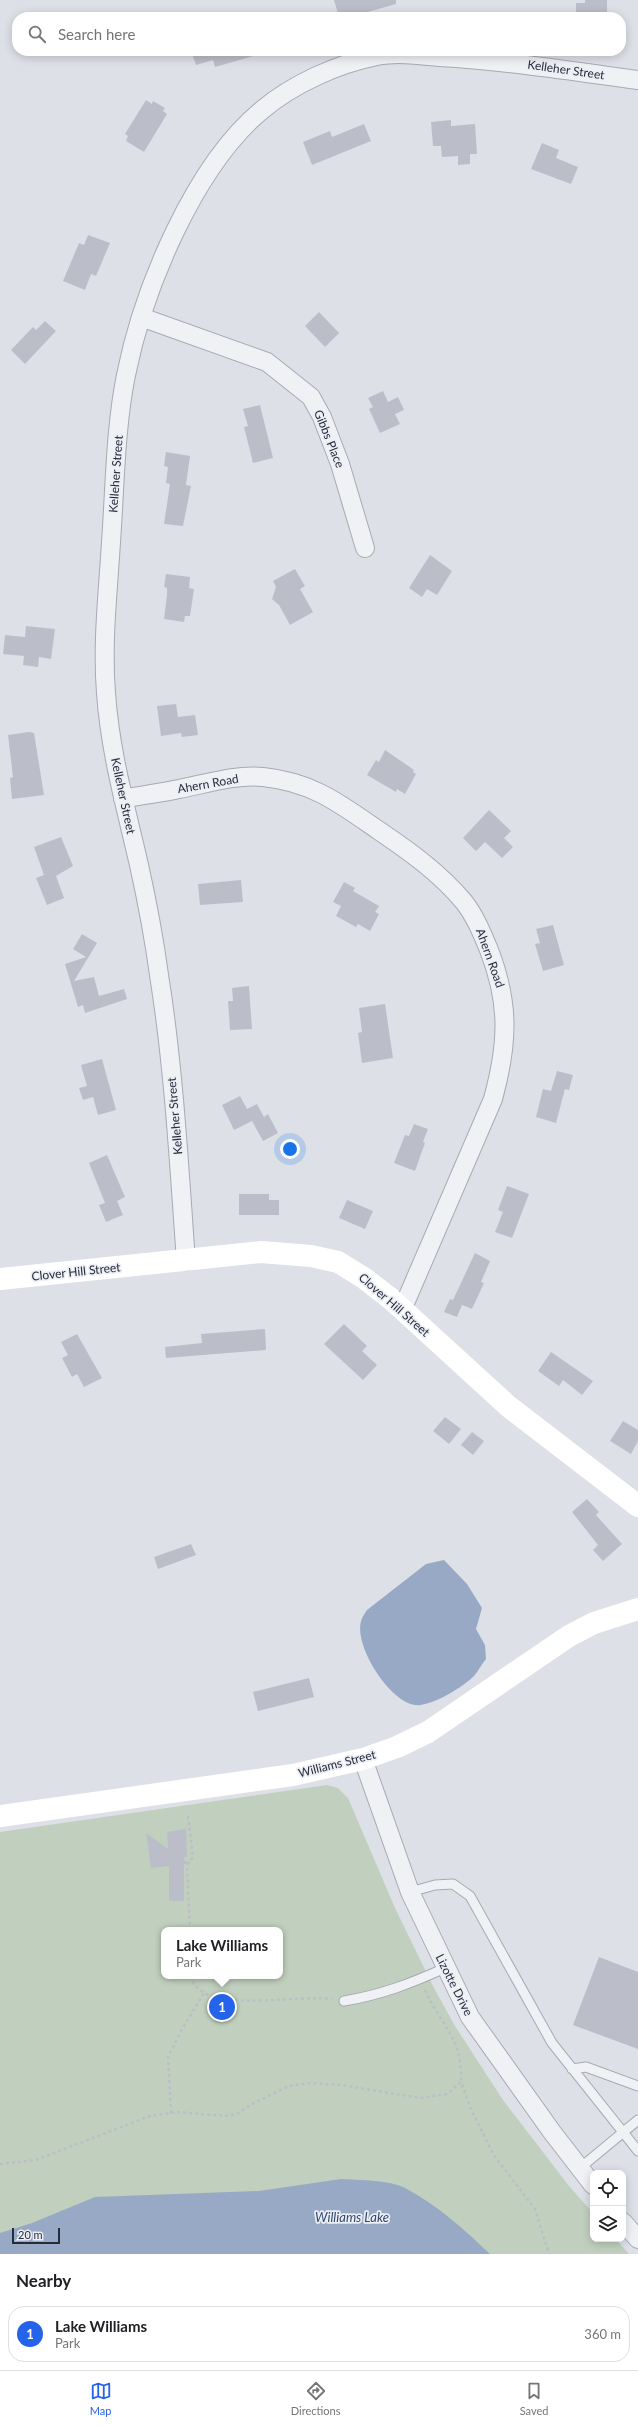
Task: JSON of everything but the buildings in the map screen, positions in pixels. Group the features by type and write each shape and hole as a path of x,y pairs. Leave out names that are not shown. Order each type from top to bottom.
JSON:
{"street":[{"name":"Kelleher Street","path":"186,1260 175,1115 160,975 140,871 115,766 106,694 105,640 118,440 126,376 141,317 168,248 200,187 224,148 262,110 301,84 345,65 376,56"},
{"name":"Kelleher Street","path":"406,56 482,59 638,80"},
{"name":"Gibbs Place","path":"141,317 266,362 311,397 322,417 340,464 366,548"},
{"name":"Ahern Road","path":"123,799 232,778 262,777 292,782 320,791 389,838 438,874 464,902 480,928 503,992 506,1023 502,1063 492,1099 402,1310"},
{"name":"Clover Hill Street","path":"0,1279 261,1252 325,1258 351,1269 402,1310 500,1399 638,1506"},
{"name":"Williams Street","path":"0,1816 293,1775 363,1759 397,1747 428,1732 569,1636 594,1623 638,1610"},
{"name":"Lizotte Drive","path":"363,1759 410,1892 445,1968 470,2017 590,2181"},
{"path":"626,2225 638,2239"}],"lane":[{"path":"410,1892 435,1885 453,1884 470,1896 552,2043 638,2152"},
{"path":"344,2000 367,1997 420,1979 445,1968"},
{"path":"572,2069 586,2066 638,2086"},
{"path":"580,2168 638,2120"}],"path":[{"path":"188,1816 193,1857 187,1865 190,1927"},
{"path":"192,1979 195,1986 204,1993 235,2000 323,1998 344,2000"},
{"path":"420,1979 428,1996 456,2041 462,2065 462,2082 471,2109 493,2154 535,2209 549,2254"},
{"path":"171,2113 168,2057 204,1993"},
{"path":"0,2164 36,2160 150,2116 171,2113 228,2116 239,2113 262,2099 289,2086 311,2083 342,2085 420,2098 447,2094 462,2082"}],"green space":[{"path":"327,1785 338,1788 348,1798 395,1908 434,1988 455,2026 503,2100 569,2186 590,2210 590,2242 619,2242 629,2254 0,2254 0,1832"}],"water":[{"path":"444,1560 467,1584 482,1608 476,1629 485,1645 486,1659 474,1676 455,1691 438,1700 422,1705 415,1705 405,1701 395,1694 376,1671 368,1658 363,1644 360,1632 361,1621 367,1610 426,1564"},
{"name":"Williams Lake","path":"341,2179 391,2183 417,2194 460,2227 490,2254 0,2254 0,2233 32,2223 95,2197 259,2191"}],"place":[{"name":"Lake Williams","path":"222,2007"}]}
